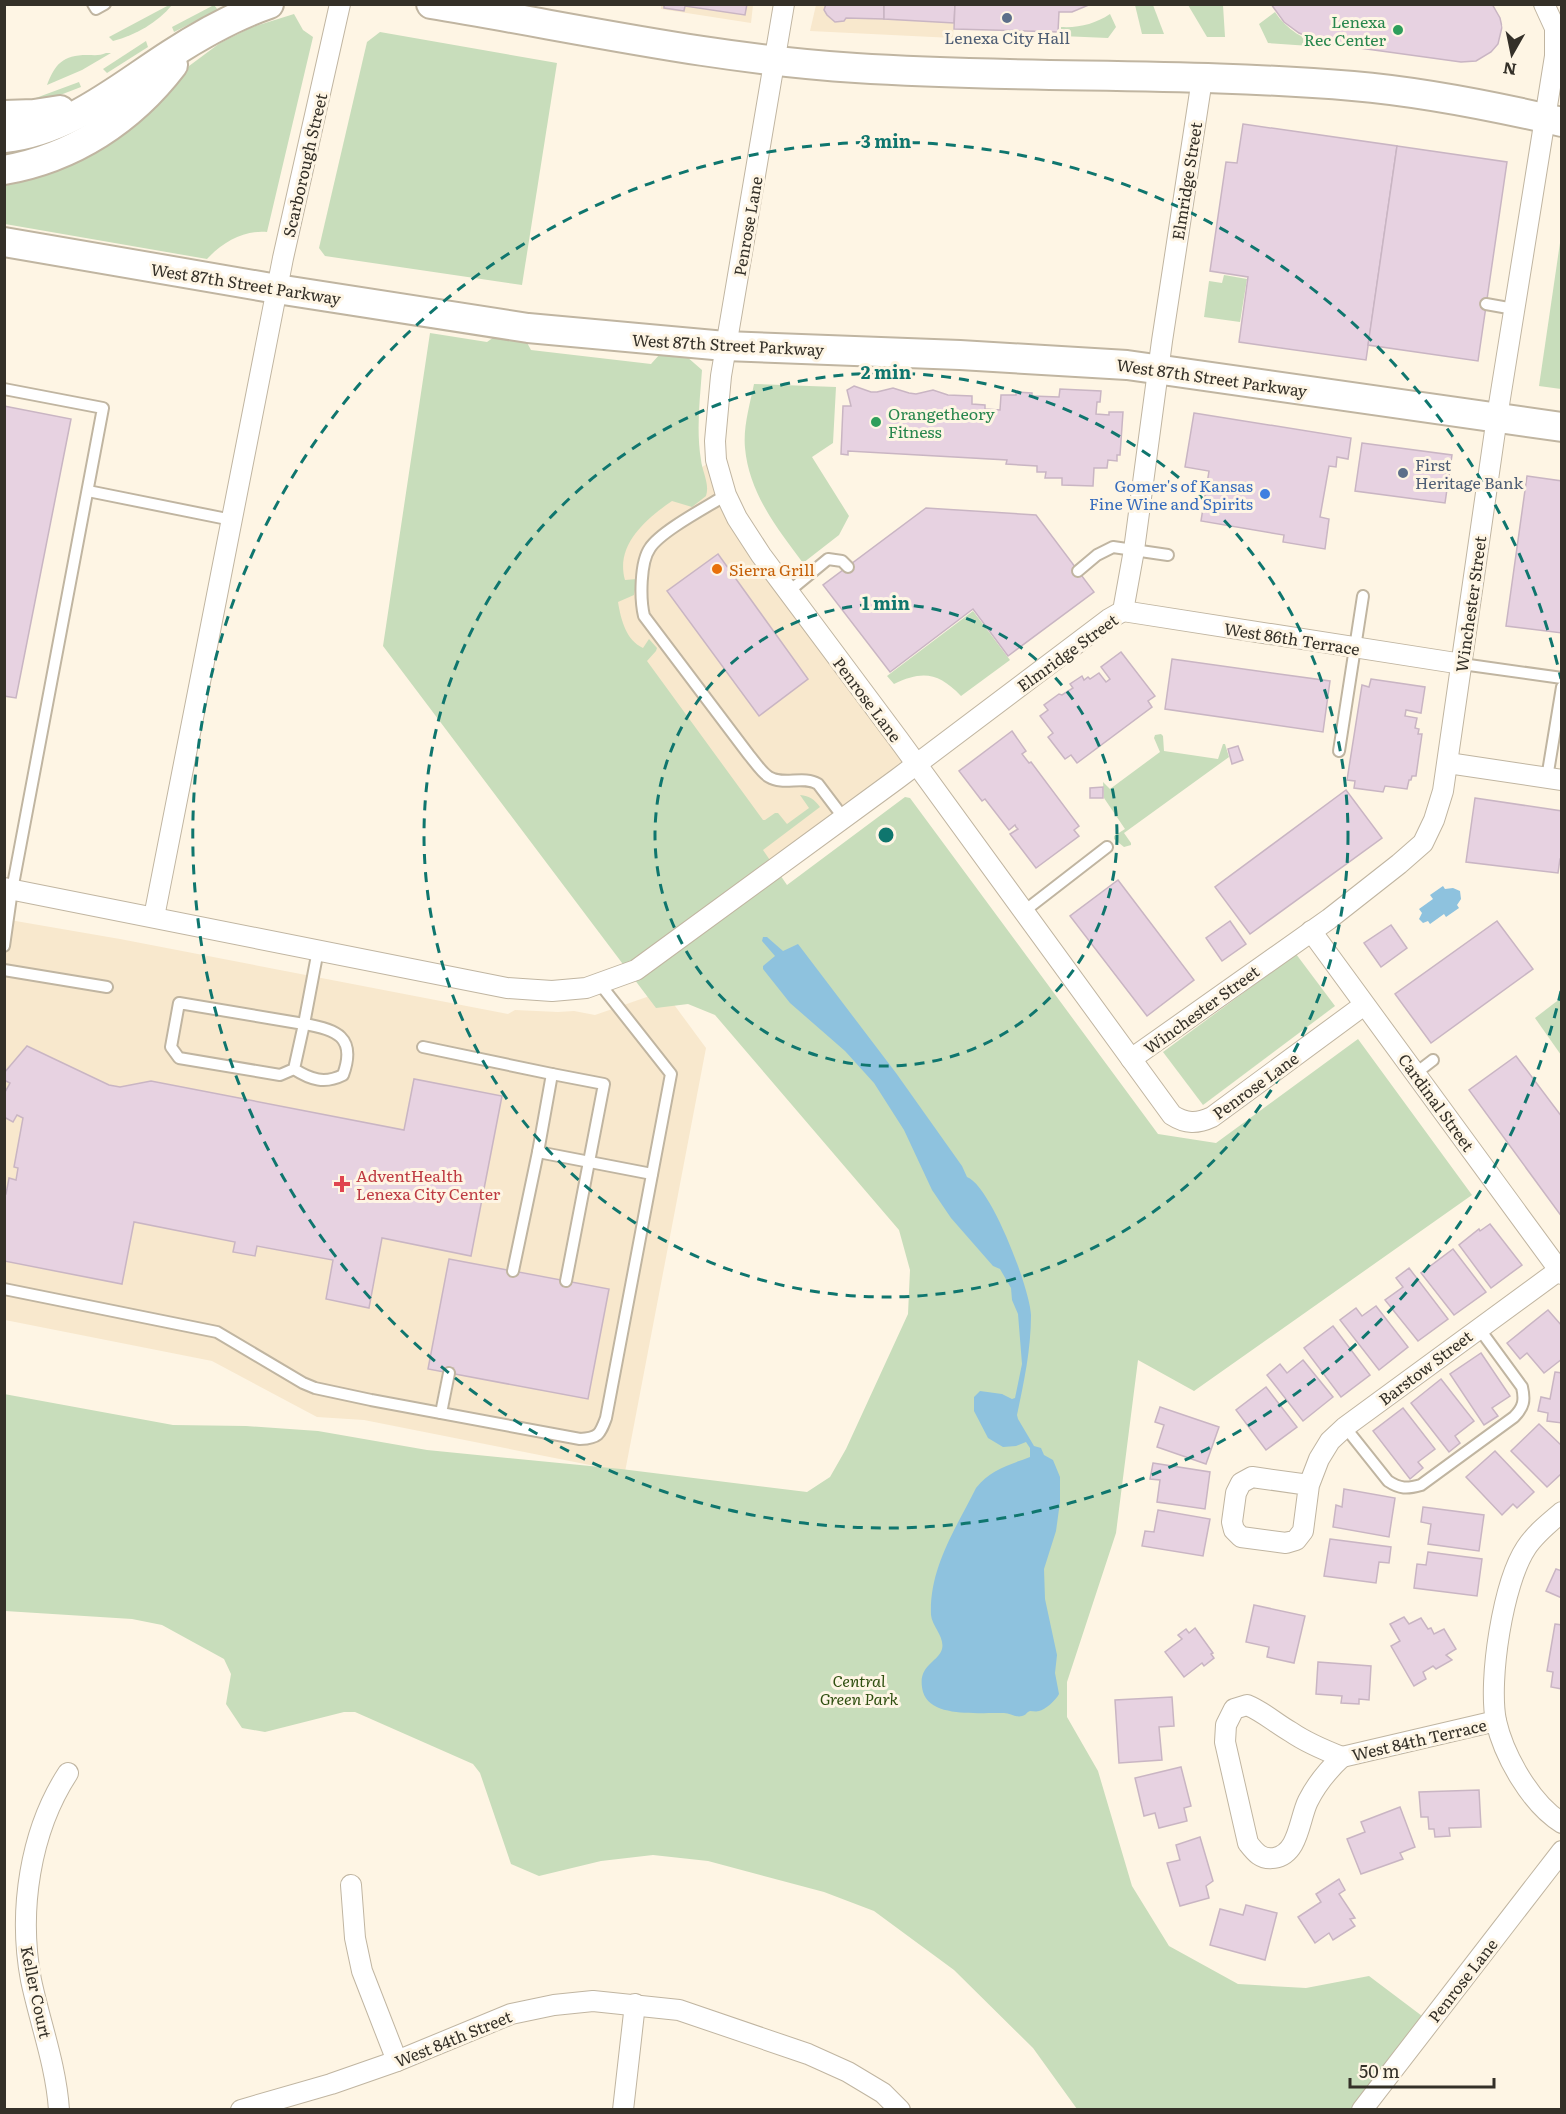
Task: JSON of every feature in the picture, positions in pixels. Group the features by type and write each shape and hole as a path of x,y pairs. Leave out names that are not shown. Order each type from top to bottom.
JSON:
{"main road":[{"path":"4,138 32,133 72,117 102,101 224,22 269,4"},
{"path":"431,4 687,50 776,60 855,68 1268,80 1356,86 1471,101 1553,120"},
{"path":"4,115 34,114 63,109 139,66 183,47"},
{"path":"4,170 34,164 61,155 114,124 138,104 183,47"},
{"name":"West 87th Street Parkway","path":"4,242 277,289 528,328 725,346 1079,361 1158,369 1562,427"}],"street":[{"name":"Scarborough Street","path":"154,917 277,289 340,4"},
{"name":"Penrose Lane","path":"784,4 725,346 715,441 716,460 726,495 743,527 1172,1115 1183,1122 1192,1123 1212,1117 1364,1005"},
{"name":"Winchester Street","path":"1131,1059 1311,932 1400,864 1423,843 1434,820 1443,791 1448,763 1514,309 1553,120 1555,28 1544,4"},
{"name":"Elmridge Street","path":"8,889 507,988 552,991 586,988 636,970 1123,611 1134,550 1158,369 1202,79"},
{"name":"West 86th Terrace","path":"1123,611 1462,664"},
{"path":"1448,763 1554,779"},
{"name":"Cardinal Street","path":"1311,932 1561,1270"},
{"name":"Barstow Street","path":"1310,1485 1319,1459 1330,1441 1345,1427 1478,1327 1561,1270"},
{"path":"1562,1512 1539,1531 1526,1548 1510,1579 1503,1610 1496,1668 1496,1721 1508,1754 1521,1781 1535,1799 1562,1823"},
{"name":"West 84th Terrace","path":"1342,1757 1319,1748 1290,1732 1262,1711 1247,1705 1234,1709 1226,1725 1225,1742 1248,1843 1258,1855 1269,1859 1280,1857 1291,1848 1307,1802 1324,1774 1342,1757 1496,1721"},
{"name":"Keller Court","path":"59,2109 48,2042 31,1979 26,1937 26,1905 42,1828 55,1792 68,1773"},
{"name":"Penrose Lane","path":"1362,2109 1562,1851"},
{"path":"351,1885 355,1938 362,1971 397,2061"},
{"name":"West 84th Street","path":"241,2109 330,2084 397,2061 511,2014 554,2005 593,2001 680,2010 808,2054 848,2072 883,2093 900,2109"},
{"path":"623,2109 635,2004"}],"lane":[{"path":"93,4 96,9 105,4"},
{"path":"1486,304 1514,309"},
{"path":"4,389 103,408 8,889 4,946"},
{"path":"88,491 232,520"},
{"path":"726,495 651,545 645,555 642,607 644,616 768,777 777,780 812,780 818,784 843,818"},
{"path":"1078,571 1097,555 1113,547 1168,555"},
{"path":"788,591 828,559 842,561 848,567"},
{"path":"1339,751 1363,596"},
{"path":"1462,664 1562,678"},
{"path":"1554,779 1562,687"},
{"path":"1023,912 1107,847"},
{"path":"294,1069 318,950"},
{"path":"4,970 107,987"},
{"path":"4,1289 218,1332 315,1388 580,1439 592,1438 601,1433 606,1418 671,1074 600,984"},
{"path":"179,1003 304,1024 336,1032 346,1042 348,1054 344,1075 333,1080 316,1080 294,1069 280,1075 179,1058 171,1047 179,1003"},
{"path":"423,1047 604,1084 566,1281"},
{"path":"1416,1073 1433,1060"},
{"path":"513,1271 552,1074"},
{"path":"537,1152 652,1174"},
{"path":"1345,1427 1388,1481 1397,1487 1408,1489 1421,1485 1514,1417 1522,1409 1525,1398 1522,1387 1478,1327"},
{"path":"441,1413 449,1373"}],"shaded area":[{"path":"661,4 753,5 751,23 661,9"},
{"path":"816,5 955,5 953,38 810,31"},
{"path":"714,459 719,479 911,763 772,868 598,624 612,529"},
{"name":"AdventHealth Lenexa City Center","path":"4,919 120,939 508,1014 515,1010 574,1011 595,1015 664,991 706,1048 625,1472 364,1420 317,1417 212,1361 5,1320"}],"green space":[{"path":"172,5 160,17 138,31 113,41 109,37"},
{"path":"214,5 218,10 174,32 172,27"},
{"path":"1135,5 1153,5 1164,34 1142,34"},
{"path":"1188,5 1223,5 1225,37 1207,37"},
{"path":"1275,12 1297,34 1325,46 1268,43 1259,24"},
{"path":"294,14 303,30 313,37 267,232 250,233 234,238 207,259 5,224 4,183 143,118 163,100 189,66 220,43 252,27"},
{"path":"1110,14 1116,27 1108,38 1061,36 1061,27 1087,25"},
{"path":"380,32 557,63 522,285 325,256 319,248 367,42"},
{"path":"146,41 148,47 107,73 103,69"},
{"path":"111,53 82,70 47,85 53,71 66,59 79,55"},
{"path":"79,82 81,87 34,105 33,99"},
{"path":"1561,236 1561,389 1539,386"},
{"path":"1224,275 1247,279 1240,322 1204,317 1209,281 1222,283"},
{"name":"Central Green Park","path":"430,333 487,342 497,335 525,339 531,350 651,364 660,354 686,356 702,370 699,437 707,487 706,496 692,507 672,501 652,516 635,534 624,555 623,567 625,580 637,579 634,595 618,602 628,635 643,648 649,639 657,648 647,661 763,820 778,813 787,824 809,808 800,795 812,798 820,807 763,850 787,885 905,797 910,798 1158,1134 1216,1143 1358,1039 1472,1195 1194,1391 1138,1360 1116,1533 1067,1682 1067,1717 1098,1771 1132,1886 1169,1946 1238,1984 1306,1988 1369,1976 1430,2022 1362,2109 1077,2109 1033,2048 954,1970 874,1911 824,1892 708,1861 653,1855 601,1861 539,1876 511,1864 480,1773 473,1764 355,1712 344,1712 265,1732 242,1728 226,1704 231,1674 224,1659 162,1625 132,1619 5,1611 4,1394 173,1425 246,1426 318,1431 427,1450 621,1469 807,1492 830,1477 846,1449 908,1314 910,1270 899,1230 715,1015 688,1004 656,1008 383,646"},
{"path":"754,384 836,387 833,443 812,457 849,516 839,535 803,563 766,509 752,480 745,448 745,432"},
{"path":"973,611 1010,660 961,696 938,678 914,677 894,684 887,676"},
{"path":"1161,734 1164,751 1218,759 1223,744 1225,744 1229,757 1124,833 1131,845 1124,847 1114,839 1114,836 1125,829 1104,798 1103,782 1110,789 1160,752 1154,738 1155,735"},
{"path":"1296,954 1335,1006 1203,1105 1163,1052"},
{"path":"1561,998 1561,1055 1535,1018"}],"water":[{"path":"1443,886 1445,889 1453,888 1460,891 1461,899 1457,905 1459,908 1446,917 1444,914 1430,924 1428,921 1423,923 1419,919 1422,913 1419,909 1433,899 1430,895"},
{"path":"763,937 767,937 783,951 798,944 896,1073 962,1166 967,1177 977,1184 998,1218 1017,1262 1029,1302 1031,1328 1025,1378 1017,1415 1034,1446 1041,1448 1044,1455 1053,1460 1060,1477 1060,1502 1056,1531 1044,1569 1045,1599 1057,1655 1055,1673 1059,1694 1041,1710 1015,1716 1004,1713 946,1710 928,1701 923,1692 922,1683 925,1670 942,1649 942,1640 931,1615 932,1598 934,1581 952,1533 976,1488 988,1476 1001,1468 1030,1457 1030,1448 1026,1442 1003,1447 988,1438 974,1411 974,1397 980,1391 1015,1398 1022,1364 1018,1314 1012,1300 1011,1288 1000,1269 993,1266 951,1218 932,1190 904,1130 874,1083 845,1051 790,1003 763,969 763,966 775,956 762,941"}],"building":[{"path":"664,4 747,4 745,15 685,6 684,11 664,8"},
{"path":"826,4 884,4 884,19 846,18 844,21 835,22 824,10"},
{"path":"884,4 955,4 954,23 884,19"},
{"name":"Lenexa City Hall","path":"955,4 1091,4 1072,12 1059,12 1058,32 954,29"},
{"name":"Lenexa Rec Center","path":"1271,4 1492,4 1502,27 1498,44 1491,52 1476,61 1461,62 1323,43 1299,33 1284,22"},
{"path":"1243,124 1397,146 1366,360 1239,342 1248,277 1210,271 1226,162 1237,163"},
{"path":"1397,146 1507,162 1478,361 1368,345"},
{"path":"854,386 871,392 893,388 916,394 933,390 948,395 972,396 972,404 985,405 985,409 1000,410 1001,395 1016,395 1016,392 1032,393 1032,396 1059,397 1060,389 1101,391 1096,414 1109,415 1109,412 1123,412 1120,455 1117,455 1117,461 1108,460 1107,468 1094,468 1093,486 1062,485 1062,478 1045,478 1046,472 1037,472 1037,466 1006,464 1007,460 848,451 848,455 841,454 843,406 851,406 847,390"},
{"path":"4,406 71,419 16,698 4,696"},
{"name":"Gomer's of Kansas Fine Wine and Spirits","path":"1194,413 1351,438 1348,459 1337,457 1336,467 1329,466 1320,517 1329,519 1325,549 1283,542 1284,535 1201,521 1209,471 1185,467"},
{"name":"First Heritage Bank","path":"1362,443 1452,455 1445,503 1355,491"},
{"path":"1527,476 1562,481 1562,633 1506,626"},
{"path":"926,508 1036,515 1094,592 1008,656 973,609 890,672 823,585"},
{"path":"718,554 808,679 759,716 667,591"},
{"path":"1121,652 1155,696 1148,701 1152,707 1077,763 1071,755 1065,759 1048,737 1053,733 1040,716 1048,710 1044,705 1059,694 1062,695 1073,688 1070,684 1082,676 1084,680 1088,677 1090,679 1099,673 1106,682 1110,679 1101,667"},
{"path":"1172,659 1330,681 1323,732 1165,709"},
{"path":"1371,679 1425,687 1421,713 1406,710 1405,716 1417,718 1415,728 1419,729 1418,734 1422,734 1416,776 1412,776 1409,780 1407,789 1385,786 1383,792 1354,788 1355,781 1347,780 1362,685 1369,687"},
{"path":"1012,731 1026,751 1022,754 1029,763 1031,762 1079,826 1074,830 1079,836 1036,868 1010,834 1018,829 1015,825 1009,830 985,799 982,801 959,771"},
{"path":"1238,746 1243,760 1232,764 1228,749"},
{"path":"1103,787 1103,798 1090,798 1090,788"},
{"path":"1346,790 1382,838 1250,934 1215,887"},
{"path":"1475,798 1562,811 1562,859 1560,859 1558,873 1466,862"},
{"path":"1118,880 1194,980 1147,1016 1070,916"},
{"path":"1230,921 1246,944 1222,961 1206,938"},
{"path":"1497,921 1533,969 1431,1043 1395,994"},
{"path":"1391,925 1407,948 1381,967 1364,943"},
{"path":"27,1046 109,1085 120,1087 151,1081 404,1130 414,1079 502,1096 471,1256 382,1238 369,1308 326,1299 333,1260 257,1246 255,1256 233,1252 235,1242 134,1222 122,1284 4,1261 4,1194 6,1194 9,1178 16,1180 18,1168 14,1167 23,1118 17,1115 13,1122 4,1117 4,1094 10,1083 4,1080 4,1073"},
{"path":"1516,1056 1562,1117 1562,1217 1469,1090"},
{"path":"1490,1224 1522,1265 1491,1288 1459,1245 1479,1229 1480,1231"},
{"path":"1453,1249 1486,1292 1454,1315 1421,1273"},
{"path":"449,1259 609,1289 588,1399 428,1369"},
{"path":"1409,1268 1448,1319 1418,1341 1385,1300 1403,1287 1396,1278"},
{"path":"1376,1306 1408,1347 1379,1370 1340,1320 1356,1308 1362,1316"},
{"path":"1548,1310 1562,1326 1562,1359 1544,1373 1527,1353 1520,1359 1507,1343"},
{"path":"1333,1326 1370,1375 1341,1397 1304,1348"},
{"path":"1481,1353 1510,1396 1492,1408 1498,1416 1484,1425 1450,1374"},
{"path":"1303,1360 1333,1397 1303,1421 1267,1375 1280,1364 1287,1373"},
{"path":"1555,1372 1562,1373 1562,1423 1547,1421 1548,1413 1538,1411 1541,1397 1550,1399"},
{"path":"1441,1379 1474,1421 1455,1436 1460,1443 1449,1452 1411,1403"},
{"path":"1266,1387 1297,1427 1266,1450 1236,1410"},
{"path":"1160,1407 1219,1427 1206,1464 1157,1447 1164,1425 1155,1422"},
{"path":"1403,1408 1435,1449 1418,1462 1423,1468 1410,1479 1373,1431"},
{"path":"1539,1424 1562,1446 1562,1476 1560,1475 1547,1487 1511,1451"},
{"path":"1495,1451 1534,1492 1517,1508 1513,1504 1502,1515 1466,1477"},
{"path":"1153,1463 1210,1472 1205,1509 1157,1502 1160,1480 1150,1479"},
{"path":"1344,1489 1395,1498 1389,1537 1333,1527 1336,1505 1342,1507"},
{"path":"1423,1507 1484,1515 1479,1551 1428,1544 1431,1524 1421,1522"},
{"path":"1158,1510 1210,1519 1203,1556 1142,1546 1145,1531 1154,1532"},
{"path":"1330,1539 1391,1547 1389,1563 1379,1562 1376,1583 1324,1576"},
{"path":"1428,1552 1482,1559 1477,1596 1414,1588 1417,1564 1426,1565"},
{"path":"1556,1569 1562,1571 1562,1598 1546,1591"},
{"path":"1254,1605 1305,1616 1294,1663 1267,1657 1269,1647 1246,1642"},
{"path":"1404,1617 1409,1624 1421,1618 1434,1634 1444,1629 1456,1649 1446,1655 1452,1660 1436,1669 1433,1666 1423,1672 1426,1679 1414,1686 1391,1646 1400,1641 1390,1624"},
{"path":"1555,1624 1562,1625 1562,1689 1551,1687 1553,1672 1547,1671"},
{"path":"1195,1628 1213,1653 1211,1654 1214,1658 1204,1666 1202,1663 1184,1677 1165,1652 1182,1639 1178,1635 1186,1629 1189,1633"},
{"path":"1318,1662 1371,1666 1369,1700 1359,1699 1359,1704 1341,1703 1342,1696 1316,1694"},
{"path":"1172,1697 1174,1726 1159,1727 1162,1760 1119,1763 1115,1700"},
{"path":"1181,1767 1191,1806 1184,1808 1187,1821 1159,1828 1155,1813 1144,1816 1135,1778"},
{"path":"1479,1790 1481,1827 1449,1828 1450,1836 1435,1837 1434,1829 1429,1829 1428,1817 1421,1817 1419,1792"},
{"path":"1400,1807 1415,1847 1400,1853 1403,1859 1361,1874 1347,1839 1365,1832 1361,1822"},
{"path":"1200,1837 1213,1881 1206,1886 1209,1898 1180,1906 1167,1863 1180,1860 1176,1845"},
{"path":"1339,1879 1345,1890 1339,1894 1355,1918 1350,1919 1355,1926 1333,1940 1329,1933 1315,1943 1298,1917 1321,1902 1316,1894"},
{"path":"1246,1905 1277,1913 1265,1960 1210,1945 1220,1909 1243,1915"}],"place":[{"name":"Lenexa City Hall","path":"1007,18"},
{"name":"Lenexa Rec Center","path":"1398,30"},
{"name":"Orangetheory Fitness","path":"876,422"},
{"name":"First Heritage Bank","path":"1403,473"},
{"name":"Gomer's of Kansas Fine Wine and Spirits","path":"1265,494"},
{"name":"Sierra Grill","path":"717,569"},
{"name":"AdventHealth Lenexa City Center","path":"342,1184"}]}
